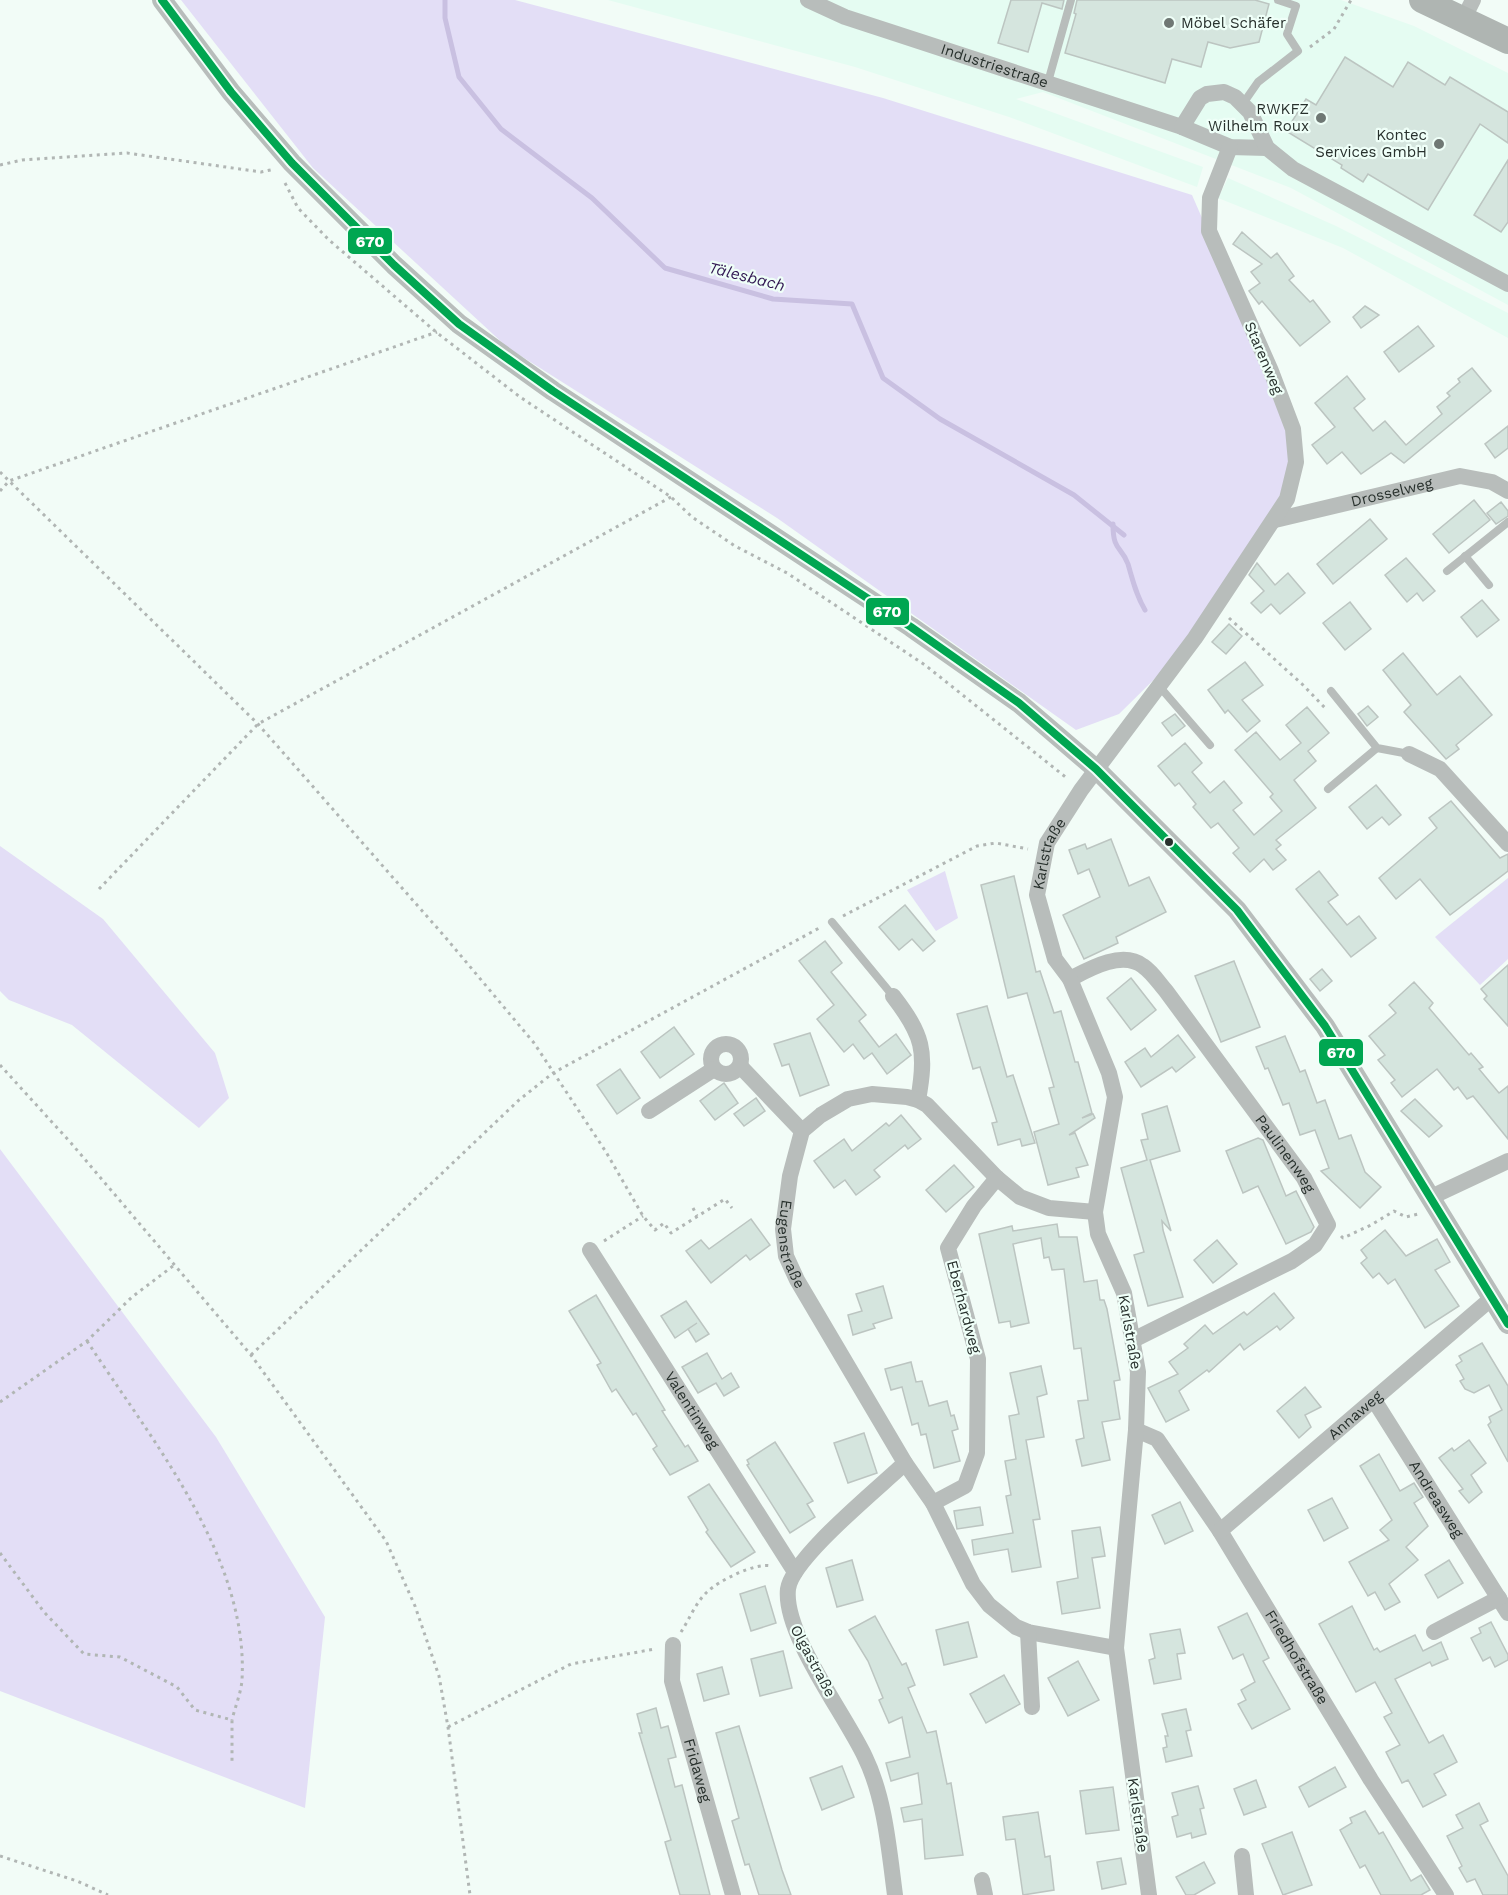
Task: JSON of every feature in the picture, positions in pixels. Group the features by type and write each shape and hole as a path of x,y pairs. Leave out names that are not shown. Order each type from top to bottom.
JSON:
{"main road":[{"path":"1422,0 1469,9 1508,41"}],"street":[{"path":"162,0 284,166 459,324 553,391 902,620 1019,703 1096,769 1237,910 1325,1026 1432,1204 1508,1324"},
{"name":"Industriestraße","path":"808,0 845,17 1182,127 1230,147 1267,148"},
{"path":"1182,127 1200,98 1207,94 1224,92 1235,97 1257,122 1267,148 1293,169 1508,284"},
{"name":"Starenweg","path":"1096,769 1216,607 1275,520 1287,499 1296,462 1293,429 1271,371 1227,277 1209,231 1210,198 1230,147"},
{"name":"Drosselweg","path":"1275,520 1460,476 1492,482 1508,491"},
{"path":"1409,754 1440,769 1508,844"},
{"name":"Karlstraße","path":"1096,769 1047,843 1037,896 1055,959 1070,979 1109,1073 1115,1097 1095,1212 1098,1234 1124,1293 1138,1372 1136,1430 1116,1648 1149,1895"},
{"name":"Paulinenweg","path":"1070,979 1090,968 1118,960 1142,964 1166,991 1304,1178 1328,1225"},
{"path":"893,996 914,1023 920,1041 923,1071 918,1100"},
{"path":"714,1069 711,1055 717,1047 726,1044 739,1051 740,1066 802,1131 821,1115 848,1099 872,1094 907,1096 918,1100 927,1105 997,1178 1020,1197 1049,1208 1095,1212"},
{"path":"714,1069 728,1075 740,1066"},
{"path":"649,1111 714,1069"},
{"name":"Eugenstraße","path":"802,1131 790,1176 783,1229 786,1256 797,1280 905,1463 933,1503 973,1584 989,1605 1016,1628 1116,1648"},
{"path":"1432,1204 1508,1161"},
{"name":"Eberhardweg","path":"933,1503 965,1486 977,1453 978,1359 948,1248 974,1206 997,1178"},
{"path":"1133,1340 1292,1261 1315,1245 1328,1225"},
{"name":"Valentinweg","path":"591,1250 795,1572"},
{"name":"Annaweg","path":"1220,1531 1492,1298"},
{"name":"Andreasweg","path":"1374,1400 1504,1606 1434,1632"},
{"name":"Friedhofstraße","path":"1136,1430 1157,1438 1220,1531 1371,1780 1446,1895"},
{"name":"Olgastraße","path":"896,1895 878,1795 866,1758 791,1622 788,1588 800,1562 905,1463"},
{"path":"1028,1632 1032,1707"},
{"name":"Fridaweg","path":"673,1645 672,1681 733,1895"},
{"path":"1242,1856 1246,1895"}],"lane":[{"path":"1048,82 1071,0"},
{"path":"1242,105 1258,82 1298,51 1287,34 1296,6 1278,0"},
{"path":"1447,571 1508,522"},
{"path":"1465,556 1489,585"},
{"path":"1159,686 1210,745"},
{"path":"1331,691 1377,748 1409,754"},
{"path":"1328,789 1377,748"},
{"path":"832,922 893,996"}],"path":[{"path":"1298,51 1310,46 1334,29 1351,0"},
{"path":"0,165 22,160 127,153 261,172 284,166"},
{"path":"0,491 9,481 459,324"},
{"path":"0,472 258,724 446,938 534,1043 606,1152 643,1216 655,1230 664,1224 670,1233 725,1199 732,1208"},
{"path":"99,889 258,724 671,497"},
{"path":"1216,607 1302,684 1334,717"},
{"path":"250,1355 510,1109 553,1073 977,846 996,843 1045,852"},
{"path":"0,1065 71,1143 250,1355 386,1541 416,1606 439,1676 448,1726 470,1895"},
{"path":"1328,1225 1343,1238 1371,1226 1394,1211 1406,1217 1432,1204"},
{"path":"693,1208 697,1216"},
{"path":"616,1233 643,1216"},
{"path":"0,1402 87,1341 132,1296 173,1266"},
{"path":"87,1341 171,1466 214,1550 237,1615 242,1681 232,1720 232,1764"},
{"path":"0,1553 44,1612 84,1654 120,1657 177,1687 195,1710 232,1720"},
{"path":"448,1726 571,1664 673,1645 707,1591 741,1572 763,1563 770,1565"},
{"path":"0,1856 77,1881 108,1895"}],"shaded area":[{"path":"181,0 515,0 883,98 1192,195 1294,429 1288,500 1200,634 1119,714 1076,730 777,518 507,347 313,168"},
{"path":"608,0 1341,0 1414,26 1508,73 1508,305 1291,188 1043,92 1016,99 1203,167 1197,187 1009,117 855,67"},
{"path":"1228,178 1336,226 1508,313 1508,338 1343,248 1218,198"},
{"path":"0,846 103,919 215,1053 229,1098 199,1128 72,1025 9,1000 0,991"},
{"path":"945,871 958,918 936,931 907,890"},
{"path":"1508,878 1508,959 1480,985 1435,937"},
{"path":"0,1149 216,1437 325,1617 305,1808 0,1691"}],"building":[{"path":"1011,0 1064,0 1062,9 1042,3 1028,52 998,43"},
{"name":"Möbel Schäfer","path":"1077,0 1255,0 1269,4 1259,42 1230,48 1208,42 1201,67 1172,59 1165,83 1065,53 1076,14 1074,13"},
{"path":"1345,57 1393,87 1408,62 1445,85 1450,77 1508,112 1508,143 1480,124 1428,210 1368,174 1363,182 1341,168 1342,165 1286,131 1306,99 1316,105"},
{"path":"1508,160 1508,222 1501,232 1474,215"},
{"path":"1242,232 1271,258 1277,253 1294,276 1289,280 1310,302 1313,300 1330,322 1300,346 1262,301 1259,304 1249,291 1260,283 1251,272 1262,264 1233,244"},
{"path":"1365,306 1379,315 1361,328 1353,317"},
{"path":"1418,326 1434,346 1399,372 1384,352"},
{"path":"1472,368 1491,391 1404,463 1391,453 1361,474 1342,452 1327,464 1312,445 1335,427 1315,403 1347,376 1365,399 1354,408 1373,431 1385,421 1406,445 1442,414 1437,407 1450,396 1447,393 1460,382 1458,379"},
{"path":"1508,426 1508,448 1495,458 1485,444"},
{"path":"1474,500 1490,520 1449,553 1433,534"},
{"path":"1501,502 1508,511 1508,516 1496,524 1487,513"},
{"path":"1370,519 1387,539 1333,584 1317,564"},
{"path":"1406,558 1435,591 1423,601 1417,593 1407,602 1385,575"},
{"path":"1257,563 1275,585 1288,573 1305,593 1280,614 1271,604 1261,613 1251,603 1264,591 1249,575"},
{"path":"1482,600 1499,620 1477,637 1461,617"},
{"path":"1350,602 1371,629 1345,650 1323,623"},
{"path":"1229,624 1242,636 1226,654 1212,642"},
{"path":"1403,653 1437,695 1460,676 1492,715 1456,745 1459,749 1446,759 1404,712 1411,705 1383,670"},
{"path":"1245,662 1263,685 1242,700 1260,721 1247,732 1228,710 1225,713 1208,690"},
{"path":"1368,706 1378,717 1367,726 1358,714"},
{"path":"1307,707 1329,733 1308,751 1316,761 1294,780 1316,808 1276,840 1281,845 1276,849 1286,860 1273,870 1264,859 1250,872 1233,853 1239,848 1218,823 1211,828 1193,807 1196,804 1179,783 1175,786 1158,766 1185,743 1202,763 1192,772 1210,793 1224,781 1242,803 1233,810 1254,835 1282,811 1270,797 1273,794 1235,750 1256,732 1280,760 1301,743 1286,725"},
{"path":"1175,714 1185,726 1172,736 1162,723"},
{"path":"1376,785 1401,815 1389,825 1382,817 1367,829 1349,807"},
{"path":"1451,801 1500,858 1508,854 1508,871 1450,915 1420,879 1396,899 1379,878 1437,828 1429,818"},
{"path":"1111,839 1129,886 1149,877 1166,912 1116,937 1118,943 1084,959 1063,915 1100,897 1089,869 1078,874 1069,850 1085,844 1087,849"},
{"path":"1319,871 1338,895 1328,902 1347,925 1359,916 1376,938 1351,957 1296,889"},
{"path":"1014,876 1036,972 1040,971 1054,1013 1061,1011 1075,1062 1078,1062 1092,1113 1082,1118 1093,1114 1095,1118 1069,1135 1075,1133 1088,1165 1076,1168 1079,1177 1048,1185 1034,1132 1059,1124 1049,1088 1054,1087 1027,993 1008,998 981,885"},
{"path":"905,905 935,941 923,951 912,939 899,950 879,927"},
{"path":"825,941 842,963 831,972 866,1015 859,1021 879,1047 896,1034 911,1055 887,1074 872,1053 864,1059 853,1044 844,1052 817,1019 834,1005 799,961"},
{"path":"1234,961 1260,1027 1221,1042 1195,976"},
{"path":"1508,965 1508,1026 1484,999 1487,996 1481,989"},
{"path":"1322,969 1332,981 1320,991 1310,979"},
{"path":"1131,978 1156,1010 1131,1030 1107,998"},
{"path":"1414,982 1433,1003 1429,1008 1469,1055 1471,1053 1483,1067 1479,1069 1499,1093 1508,1086 1508,1139 1473,1096 1467,1099 1458,1087 1454,1090 1437,1069 1402,1097 1391,1083 1395,1080 1378,1060 1385,1055 1369,1036 1396,1013 1389,1005"},
{"path":"987,1006 1007,1077 1013,1075 1035,1143 1022,1146 1020,1139 998,1145 992,1123 997,1122 980,1067 973,1069 957,1014"},
{"path":"674,1027 694,1054 660,1078 641,1052"},
{"path":"810,1033 829,1085 800,1096 789,1064 782,1066 774,1044"},
{"path":"1178,1035 1195,1057 1176,1072 1172,1067 1141,1087 1125,1062 1145,1048 1151,1057"},
{"path":"1285,1036 1300,1072 1305,1070 1317,1103 1325,1100 1339,1139 1351,1135 1365,1172 1381,1187 1360,1208 1321,1171 1329,1168 1315,1130 1300,1135 1289,1103 1283,1105 1268,1068 1265,1069 1256,1047"},
{"path":"620,1069 640,1098 617,1114 597,1085"},
{"path":"724,1083 738,1103 715,1120 700,1101"},
{"path":"756,1098 765,1111 744,1126 734,1114"},
{"path":"1415,1099 1442,1126 1429,1137 1401,1111"},
{"path":"1167,1106 1180,1151 1150,1160 1171,1231 1162,1221 1183,1297 1148,1306 1134,1255 1144,1252 1121,1168 1147,1160 1141,1140 1148,1139 1142,1114"},
{"path":"901,1115 921,1139 908,1149 905,1145 874,1170 880,1177 856,1195 845,1180 834,1188 814,1161 844,1139 852,1151 886,1123 889,1126"},
{"path":"1258,1138 1263,1140 1286,1196 1296,1191 1314,1227 1311,1232 1286,1244 1258,1186 1243,1193 1226,1151"},
{"path":"954,1165 974,1187 946,1212 926,1190"},
{"path":"751,1219 770,1245 750,1260 746,1255 711,1283 686,1251 701,1240 709,1249"},
{"path":"1057,1224 1059,1237 1077,1237 1084,1282 1097,1280 1100,1300 1104,1300 1107,1309 1120,1380 1114,1381 1120,1419 1102,1422 1110,1460 1082,1466 1076,1440 1084,1438 1078,1401 1088,1400 1081,1348 1074,1349 1064,1269 1052,1270 1049,1257 1044,1258 1041,1238 1013,1244 1029,1323 1011,1327 1010,1321 999,1323 979,1234 1012,1226 1013,1231"},
{"path":"1385,1230 1406,1256 1437,1239 1450,1262 1435,1270 1459,1306 1425,1328 1395,1279 1388,1284 1379,1273 1373,1278 1361,1263 1367,1258 1361,1250"},
{"path":"1217,1240 1237,1264 1213,1283 1194,1260"},
{"path":"883,1286 892,1318 873,1324 875,1328 853,1335 848,1315 862,1311 856,1294"},
{"path":"1274,1293 1294,1318 1280,1330 1277,1326 1244,1350 1240,1344 1209,1372 1207,1370 1179,1391 1189,1410 1166,1422 1148,1388 1178,1374 1169,1362 1188,1348 1184,1344 1205,1325 1213,1334 1244,1312 1247,1315"},
{"path":"596,1295 665,1410 662,1411 685,1447 688,1445 698,1461 670,1475 653,1449 657,1446 636,1413 633,1415 616,1389 612,1392 597,1365 601,1363 569,1311"},
{"path":"686,1301 709,1334 696,1342 688,1329 675,1338 661,1316"},
{"path":"1482,1343 1508,1386 1508,1462 1488,1425 1491,1422 1489,1417 1502,1410 1489,1385 1474,1393 1465,1389 1460,1381 1464,1379 1456,1365 1462,1361 1459,1356"},
{"path":"707,1353 722,1379 731,1373 739,1387 724,1396 716,1383 698,1393 682,1367"},
{"path":"911,1362 916,1382 922,1381 929,1406 947,1401 951,1416 954,1415 958,1429 952,1431 960,1461 934,1468 926,1434 921,1435 918,1423 912,1425 902,1387 891,1390 885,1369"},
{"path":"1041,1366 1047,1394 1037,1397 1044,1437 1026,1440 1040,1519 1033,1520 1041,1567 1012,1572 1008,1549 974,1555 972,1540 1013,1533 1006,1496 1011,1495 1005,1461 1016,1459 1009,1416 1019,1414 1010,1373"},
{"path":"1305,1387 1321,1407 1305,1415 1311,1427 1299,1438 1277,1411"},
{"path":"864,1433 877,1473 848,1483 834,1443"},
{"path":"1469,1440 1486,1463 1471,1475 1482,1492 1469,1503 1459,1491 1463,1489 1439,1458 1452,1448 1454,1451"},
{"path":"775,1442 813,1501 807,1504 815,1517 790,1533 747,1465 749,1464 747,1460"},
{"path":"1379,1454 1400,1491 1414,1483 1423,1497 1414,1503 1428,1526 1406,1547 1418,1560 1389,1584 1400,1602 1385,1610 1375,1592 1368,1596 1349,1562 1389,1540 1380,1530 1392,1520 1360,1466"},
{"path":"709,1484 755,1552 731,1567 706,1532 708,1530 688,1497"},
{"path":"1332,1498 1348,1528 1324,1541 1308,1510"},
{"path":"1180,1502 1193,1531 1165,1544 1152,1515"},
{"path":"980,1507 983,1525 957,1529 954,1511"},
{"path":"1100,1527 1105,1556 1092,1558 1100,1608 1062,1614 1057,1582 1078,1578 1072,1531"},
{"path":"852,1560 863,1600 837,1607 826,1568"},
{"path":"1449,1560 1463,1583 1438,1598 1425,1575"},
{"path":"765,1586 776,1623 751,1631 740,1594"},
{"path":"1352,1606 1374,1650 1377,1648 1380,1652 1415,1635 1423,1651 1441,1642 1448,1659 1432,1666 1430,1662 1395,1679 1429,1743 1443,1735 1457,1762 1434,1774 1446,1795 1423,1807 1408,1780 1402,1783 1386,1752 1400,1745 1384,1717 1392,1713 1375,1682 1356,1692 1319,1624"},
{"path":"1247,1613 1269,1658 1263,1661 1290,1709 1252,1729 1238,1704 1246,1700 1241,1690 1255,1682 1243,1654 1233,1659 1218,1627"},
{"path":"875,1616 902,1665 906,1663 915,1685 908,1688 927,1733 936,1731 947,1784 951,1783 963,1855 925,1859 922,1819 904,1822 901,1808 922,1804 918,1773 891,1781 886,1763 910,1757 902,1717 889,1723 879,1700 883,1698 868,1661 849,1630"},
{"path":"968,1622 977,1657 944,1665 936,1630"},
{"path":"1491,1622 1508,1655 1508,1660 1495,1667 1490,1657 1483,1661 1471,1638 1481,1633 1479,1628"},
{"path":"1180,1629 1185,1653 1177,1654 1181,1679 1154,1684 1149,1660 1155,1658 1150,1634"},
{"path":"783,1651 792,1688 760,1696 751,1659"},
{"path":"1078,1661 1099,1700 1068,1716 1048,1678"},
{"path":"722,1667 729,1694 704,1701 697,1674"},
{"path":"1004,1675 1020,1704 986,1723 970,1694"},
{"path":"656,1708 661,1728 668,1726 676,1757 668,1759 675,1787 682,1785 710,1895 680,1895 665,1842 671,1840 639,1733 642,1733 637,1714"},
{"path":"1186,1709 1191,1730 1186,1731 1192,1756 1166,1762 1163,1748 1167,1747 1165,1736 1168,1736 1162,1714"},
{"path":"739,1726 791,1895 759,1895 749,1864 745,1865 732,1821 739,1818 716,1733"},
{"path":"842,1766 854,1797 822,1810 810,1778"},
{"path":"1335,1767 1346,1787 1309,1807 1299,1787"},
{"path":"1256,1780 1266,1807 1244,1815 1234,1789"},
{"path":"1198,1786 1204,1808 1200,1809 1206,1834 1192,1838 1191,1833 1177,1837 1172,1817 1178,1815 1172,1793"},
{"path":"1113,1787 1119,1830 1086,1834 1080,1791"},
{"path":"1479,1803 1488,1821 1480,1825 1508,1876 1508,1895 1483,1895 1475,1879 1467,1882 1447,1836 1463,1828 1456,1815"},
{"path":"1365,1811 1379,1834 1383,1832 1411,1881 1421,1875 1430,1890 1421,1895 1381,1895 1365,1865 1360,1868 1340,1830 1352,1823 1350,1818"},
{"path":"1038,1812 1045,1857 1050,1856 1054,1890 1023,1895 1015,1839 1006,1840 1003,1817"},
{"path":"1292,1832 1312,1885 1283,1895 1262,1844"},
{"path":"1121,1858 1126,1884 1102,1889 1097,1862"},
{"path":"1204,1862 1215,1883 1194,1895 1186,1895 1176,1877"}],"waterway":[{"name":"Tälesbach","path":"445,0 445,18 459,77 501,129 592,198 665,268 773,299 852,304 883,378 940,419 1074,495 1124,535"},
{"path":"1113,524 1114,539 1128,564 1145,610"}],"transit line":[{"name":"670","path":"162,0 231,92 292,163 394,265 459,324 553,391 911,627 1019,703 1096,769 1237,910 1325,1026 1508,1324"}],"place":[{"name":"Möbel Schäfer","path":"1169,23"},
{"name":"RWKFZ Wilhelm Roux","path":"1321,118"},
{"name":"Kontec Services GmbH","path":"1439,144"}]}
